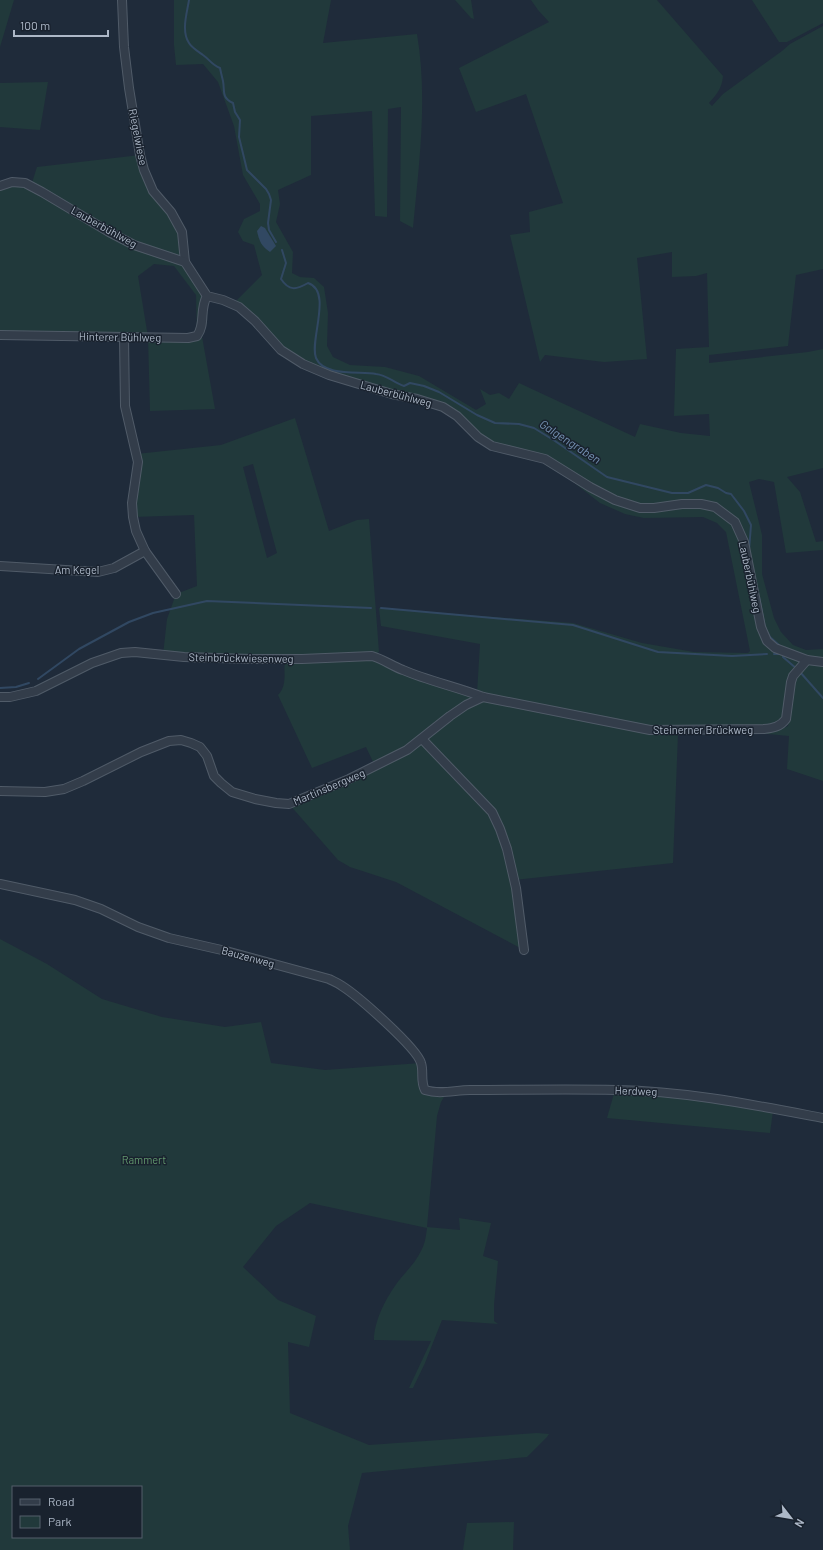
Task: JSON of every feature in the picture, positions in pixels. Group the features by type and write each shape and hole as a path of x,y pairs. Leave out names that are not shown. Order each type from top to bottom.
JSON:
{"street":[{"name":"Riegelwiese","path":"122,0 124,47 140,155 144,170 153,191 170,212 182,232 185,262"},
{"name":"Lauberbühlweg","path":"0,186 12,182 25,183 134,245 185,262"},
{"path":"185,262 207,296"},
{"name":"Lauberbühlweg","path":"207,296 223,300 239,307 255,321 281,350 302,364 335,377 392,394 417,398 443,407 457,416 478,437 492,446 545,458 590,487 615,500 640,508 654,508 682,504 701,504 715,507 735,522 744,542 760,627 767,641 775,648 790,654 804,663 823,662"},
{"name":"Hinterer Bühlweg","path":"0,334 188,338 197,336 201,331 203,302 207,296"},
{"path":"124,337 125,406 138,462 132,503 133,517 136,531 146,551 176,594"},
{"name":"Am Kegel","path":"0,566 98,572 114,568 146,551"},
{"name":"Steinbrückwiesenweg","path":"0,697 10,697 36,691 92,663 120,654 135,652 251,659 302,659 372,656 382,659 403,670 483,698"},
{"name":"Steinerner Brückweg","path":"483,698 650,730 764,729 777,727 783,724 786,719 793,676 804,663"},
{"name":"Martinsbergweg","path":"0,791 45,792 64,789 141,752 169,741 180,740 200,747 207,756 214,776 232,792 262,800 289,804 375,767 407,750 466,704 483,698"},
{"path":"422,739 470,788 492,812 495,818 507,849 516,888 524,950"},
{"name":"Bauzenweg","path":"0,884 75,900 101,909 138,927 169,938 226,951 329,979 341,985 360,999 411,1048 421,1063 422,1084 425,1090 432,1092 447,1092"},
{"name":"Herdweg","path":"447,1092 467,1090 615,1090 658,1092 700,1096 823,1118"}],"green space":[{"path":"0,0 14,0 0,47"},
{"path":"174,0 331,0 323,43 417,34 422,82 422,107 420,155 413,228 400,221 401,107 388,109 387,217 375,216 372,111 311,116 311,175 278,190 280,204 276,222 293,252 292,273 300,277 314,278 324,287 328,313 327,346 333,357 350,365 385,367 419,376 476,410 486,404 480,389 490,395 499,393 509,399 519,383 635,437 640,424 681,433 710,436 709,414 674,416 676,349 709,347 707,273 696,276 672,277 672,252 637,258 647,359 604,362 545,355 540,362 510,235 530,232 529,212 563,203 526,94 476,112 459,68 549,22 531,0 657,0 723,76 719,91 709,103 712,106 723,94 790,44 823,26 823,269 796,275 788,346 709,355 709,363 823,349 823,468 787,477 800,492 816,542 823,541 823,550 786,553 774,482 759,479 749,482 762,535 762,574 774,618 781,632 793,645 806,650 823,649 823,660 806,657 770,643 771,649 801,662 785,714 777,725 635,726 635,722 633,722 632,725 477,693 480,644 381,626 379,608 573,623 642,643 694,652 748,653 750,651 726,532 717,523 703,517 644,518 625,514 600,503 577,485 546,457 492,445 457,415 329,374 284,349 236,301 262,275 254,245 243,241 238,232 244,219 260,211 260,204 243,175 234,126 218,82 203,64 176,65 174,45"},
{"path":"455,0 471,0 474,19 471,18"},
{"path":"752,0 823,0 823,23 787,42 779,42"},
{"path":"48,82 40,130 0,127 0,83"},
{"path":"140,155 144,170 182,232 185,262 205,291 201,331 215,409 150,411 148,337 0,335 0,186 31,186 37,167","holes":["154,264 174,266 196,295 197,336 148,337 138,276"]},
{"path":"295,418 329,531 357,520 369,519 379,652 373,655 493,702 650,734 678,734 673,863 514,880 524,950 396,882 350,867 338,860 289,804 375,766 366,747 312,768 278,695 284,683 285,660 163,655 167,619 176,594 197,586 194,515 133,517 136,454 221,445","holes":["253,464 277,553 267,558 243,467"]},
{"path":"808,665 823,665 823,781 787,769 789,736 744,732 779,730 788,726 793,682"},
{"name":"Rammert","path":"0,939 47,964 102,999 162,1017 225,1027 261,1022 271,1063 325,1070 421,1063 425,1090 447,1092 441,1102 437,1116 427,1227 460,1230 459,1218 491,1223 483,1256 498,1261 494,1321 498,1324 442,1320 425,1363 413,1388 409,1388 431,1341 374,1340 374,1333 378,1319 388,1298 398,1282 416,1260 425,1240 427,1228 310,1203 276,1226 243,1267 278,1300 316,1316 309,1347 288,1342 290,1413 369,1445 537,1433 549,1434 527,1457 362,1473 348,1526 350,1550 0,1550"},
{"path":"615,1090 658,1091 773,1111 770,1133 607,1118"},
{"path":"514,1522 513,1550 463,1550 467,1523"}],"water":[{"path":"261,226 265,228 276,246 270,252 263,246 259,238 257,231"}],"waterway":[{"name":"Galgengraben","path":"189,0 185,22 185,33 189,43 220,68 225,96 233,103 235,112 240,120 239,137 247,170 266,189 271,200 268,223 269,230 276,242"},
{"name":"Galgengraben","path":"282,250 286,263 281,279 284,283 293,288 300,287 308,283 315,288 319,296 320,306 315,350 316,358 320,364 326,368 334,371 380,375 404,386 410,383 424,386 439,392 477,415 495,423 519,424 534,428 607,477 672,493 688,493 706,485 718,488 731,494 744,511 751,525 749,550"},
{"name":"Galgengraben","path":"759,597 765,628 770,637 781,647"},
{"path":"38,679 79,649 129,622 153,613 207,601 371,608"},
{"path":"381,608 573,625 658,652 732,656 767,654"},
{"path":"774,654 780,654"},
{"name":"Galgengraben","path":"783,654 783,657 797,669"},
{"name":"Galgengraben","path":"800,672 823,698"},
{"path":"0,688 16,687 29,683"}]}
